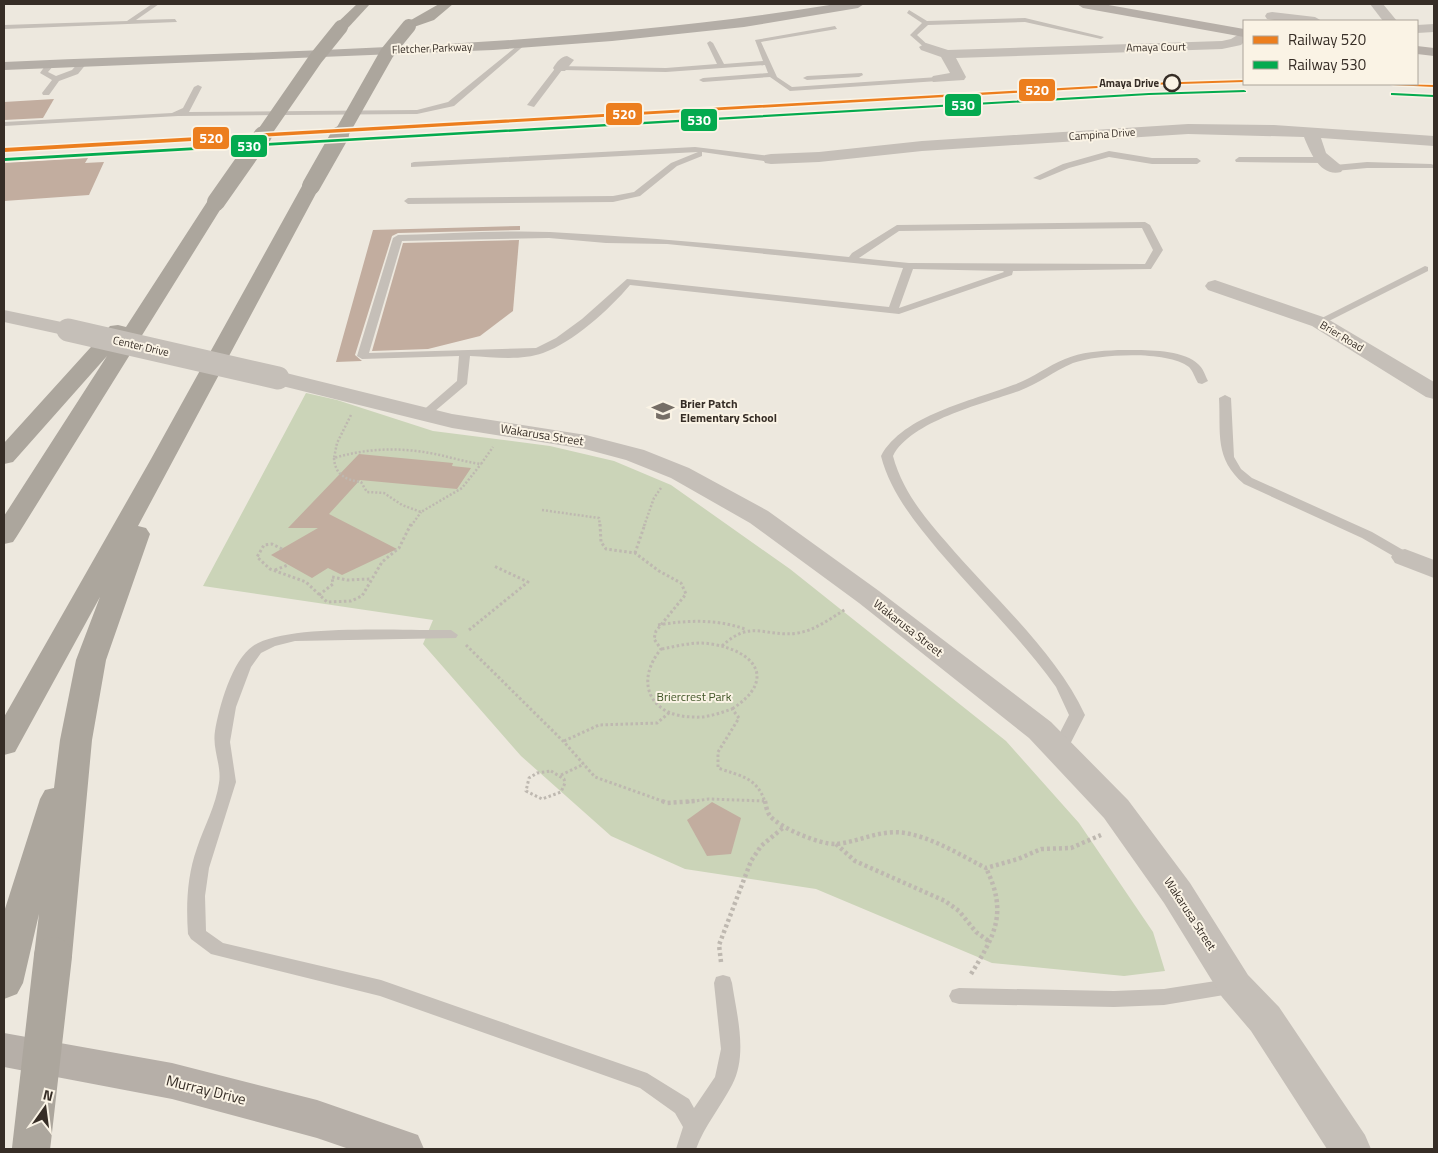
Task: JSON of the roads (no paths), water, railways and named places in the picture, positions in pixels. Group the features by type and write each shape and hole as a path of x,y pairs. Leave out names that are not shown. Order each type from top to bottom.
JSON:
{"highway":[{"path":"4,536 216,202 316,58 341,27 364,4"},
{"path":"4,744 163,459 311,186 387,53 427,4"},
{"path":"410,25 429,17 447,4"},
{"path":"4,457 166,278"},
{"path":"32,1149 76,740 92,660 163,459"},
{"path":"4,982 12,944 76,740"}],"main road":[{"name":"Fletcher Parkway","path":"4,56 324,44 537,33 606,27 788,4"},
{"name":"Fletcher Parkway","path":"4,66 612,38 744,23 858,4"},
{"path":"1083,4 1243,34"},
{"path":"1128,4 1243,24"},
{"path":"1418,50 1434,52"},
{"path":"1418,58 1434,60"},
{"name":"Murray Drive","path":"4,1050 172,1081 317,1119 403,1149"}],"street":[{"path":"1268,18 1282,4"},
{"path":"1376,4 1389,20"},
{"path":"1268,18 1299,20"},
{"path":"1418,29 1434,28"},
{"name":"Amaya Court","path":"947,54 1222,45 1236,42 1243,35"},
{"path":"926,47 947,54 959,78 934,75"},
{"name":"Campina Drive","path":"771,159 1196,129 1310,132 1434,140"},
{"path":"1310,132 1319,155 1330,164"},
{"path":"1091,135 1109,154"},
{"name":"Brier Road","path":"1215,286 1319,322 1434,392"},
{"name":"Center Drive","path":"4,316 278,378"},
{"name":"Wakarusa Street","path":"278,378 364,398 424,415 586,442 635,455 680,473 759,517 868,597 1040,730 1116,810 1177,893 1235,986 1265,1019 1350,1149"},
{"path":"1404,557 1434,570"}],"lane":[{"path":"129,22 156,4"},
{"path":"909,12 926,23 1025,20 1101,37"},
{"path":"1025,20 1034,16"},
{"path":"4,27 174,21"},
{"path":"926,23 913,35 926,47"},
{"path":"835,28 757,41 772,75 790,89 876,83 934,75"},
{"path":"4,124 179,114 417,112 451,104 524,43"},
{"path":"710,43 720,66"},
{"path":"46,93 56,80 75,72 83,63"},
{"path":"532,105 564,64 666,70 767,63"},
{"path":"50,64 44,73 56,80"},
{"path":"872,74 876,83"},
{"path":"807,78 872,74 934,75"},
{"path":"703,80 772,75"},
{"path":"179,114 186,110 198,87"},
{"path":"414,165 694,149 771,159"},
{"path":"408,201 613,199 638,193 665,168 687,156 715,151"},
{"path":"1037,178 1066,166 1109,154 1152,160 1197,161"},
{"path":"1239,160 1432,167"},
{"path":"852,260 855,255 897,228 1145,225 1158,250 1148,267 1007,268 909,266 667,241 606,240 548,235 398,238 362,356 539,351 582,325 621,291 627,282 900,311 1009,273 1007,268"},
{"path":"893,310 909,266"},
{"path":"1319,322 1425,269"},
{"path":"424,415 452,394 463,382 465,353"},
{"path":"1059,750 1077,715 1060,682 926,526 890,477 887,456 893,443 924,424 968,404 1020,387 1075,359 1152,353 1179,357 1194,365 1202,381"},
{"path":"1226,398 1228,457 1236,470 1248,481 1367,535 1404,557"},
{"path":"461,636 295,636 275,641 257,650 245,663 228,713 222,742 229,768 226,788 202,860 194,908 197,934 218,949 381,988 647,1082 682,1106 694,1126"},
{"path":"686,1149 694,1126 724,1080 730,1049 723,982"},
{"path":"959,996 1114,999 1164,997 1235,986"}],"rail line":[{"name":"520","path":"4,150 1149,84 1243,81"},
{"name":"520","path":"1414,85 1434,86"},
{"name":"530","path":"5,160 1149,94 1244,91"},
{"name":"530","path":"1393,94 1434,96"}],"place":[{"name":"Amaya Drive","path":"1172,83"},
{"name":"Brier Patch Elementary School","path":"663,411"}],"park label":[{"name":"Briercrest Park","path":"694,697"}]}
